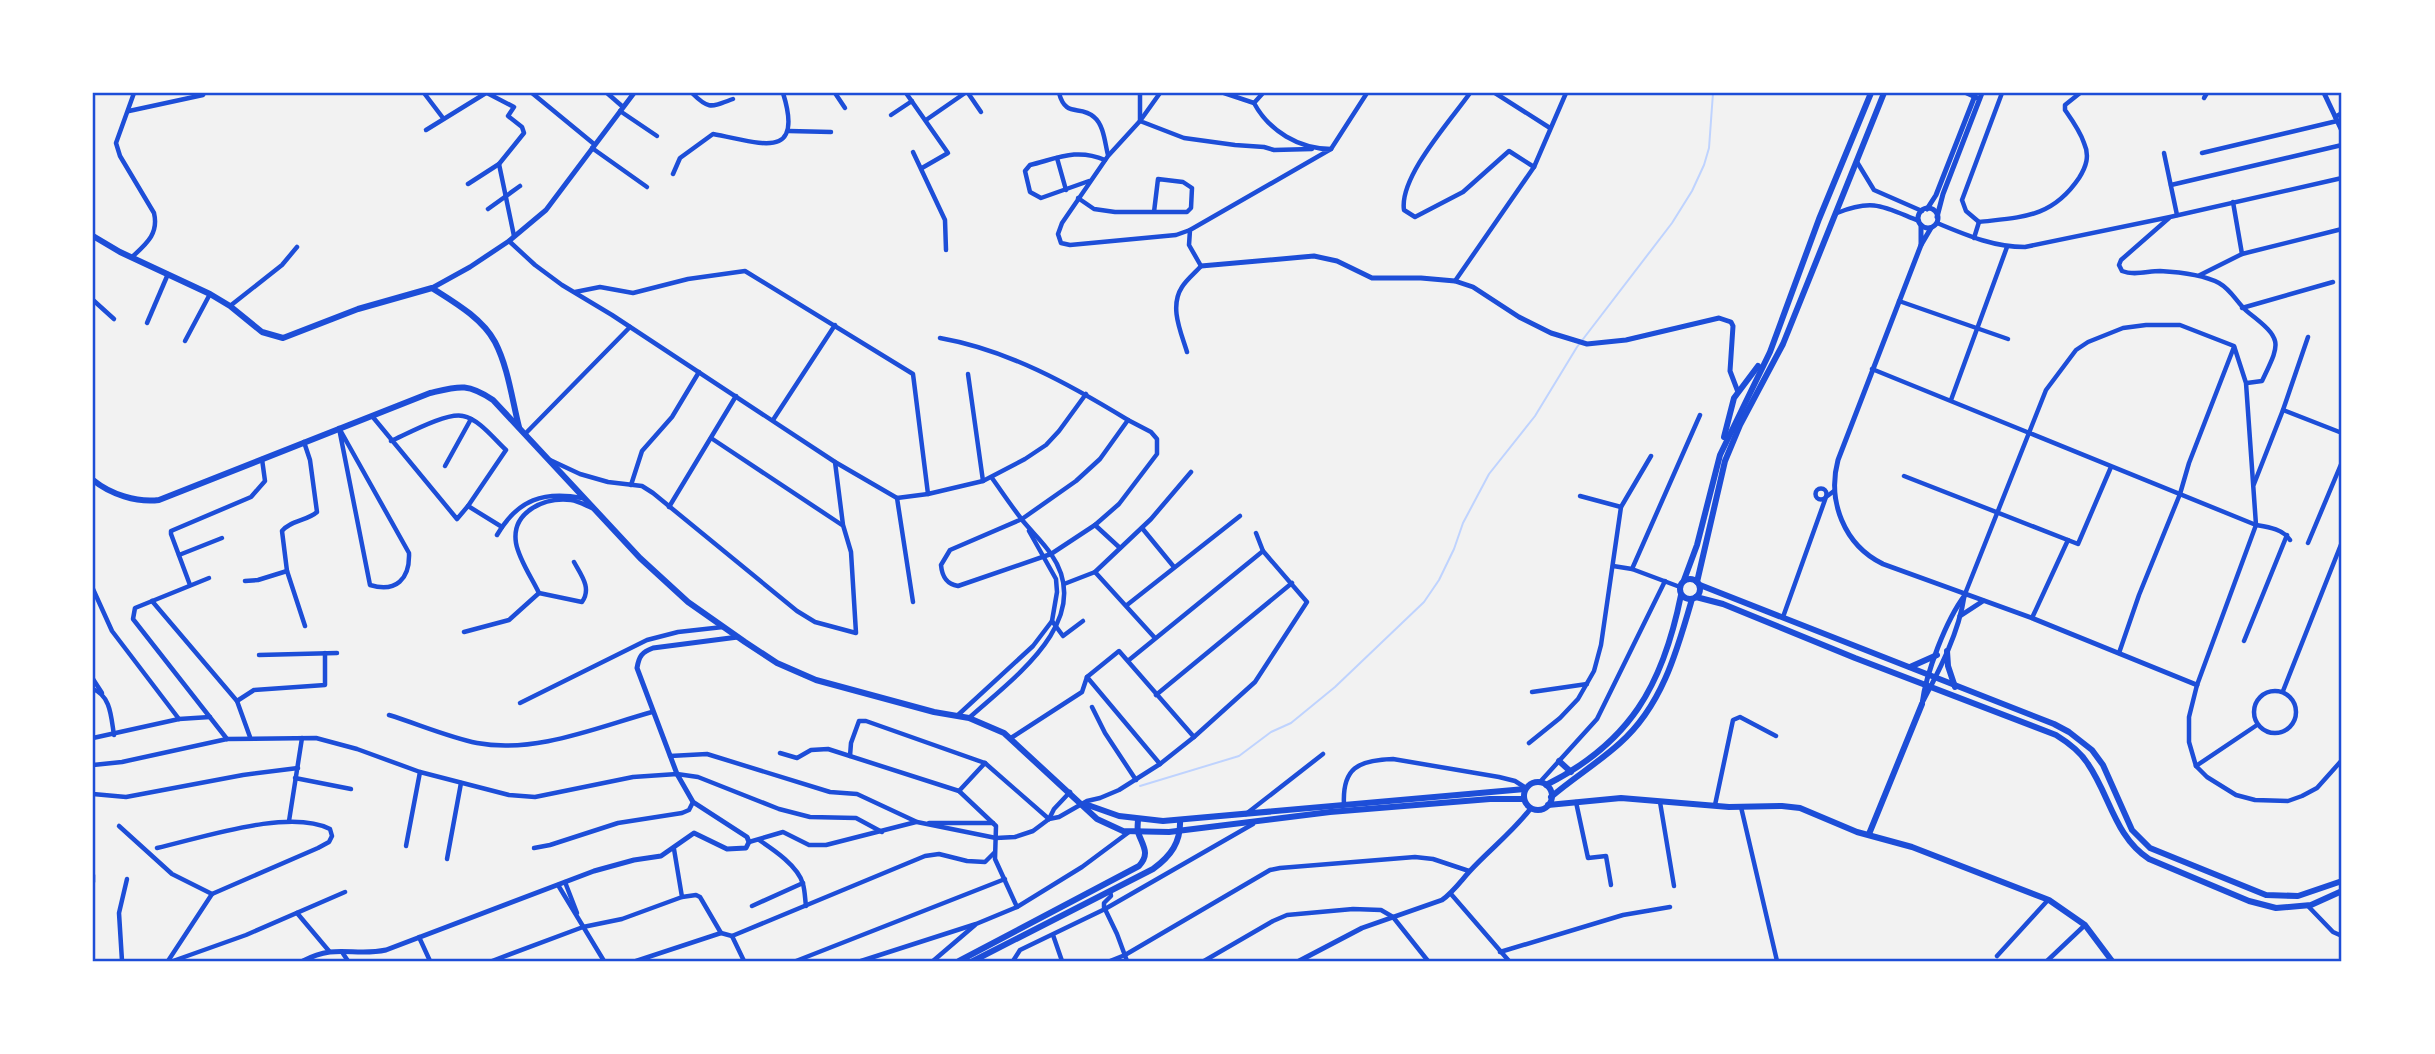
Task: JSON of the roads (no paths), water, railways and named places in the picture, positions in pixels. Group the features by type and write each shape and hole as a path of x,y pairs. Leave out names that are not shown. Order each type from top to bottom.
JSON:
{"main road":[{"path":"1526,788 1524,799 1531,808 1538,810 1622,741 1646,713 1665,681 1694,598 1700,592 1698,584 1722,471 1748,403 1748,395 1767,359 1871,93"},
{"path":"1714,471 1748,403 1783,344 1884,93"},
{"path":"93,236 210,294 230,306 262,332 283,338 358,309 432,288 467,311 494,340 507,377 519,427"},
{"path":"1083,803 1112,814 1138,819 1180,820 1526,788 1570,772 1616,737 1640,708 1662,661 1682,584 1697,545 1714,471 1738,392 1757,369 1779,324"},
{"path":"93,480 123,496 146,502 159,500 430,393 452,387 473,388 493,400 640,558 688,602 723,627 777,663 816,680 934,712 969,718 1011,738 1100,821 1115,829 1138,833 1181,831 1259,820 1490,799 1524,799"},
{"path":"1738,392 1739,397 1748,403"},
{"path":"1738,392 1748,395"},
{"path":"1682,584 1691,579 1955,687 2054,724 2086,745 2103,765 2132,830 2151,848 2266,895 2298,896 2342,881"},
{"path":"1681,595 1723,604 2056,735 2070,744 2089,765 2123,834 2137,852 2149,859 2257,904 2276,908 2308,905 2342,891"},
{"path":"1947,650 1948,666 1955,687"},
{"path":"1910,667 1937,655"},
{"path":"1869,834 1922,704"},
{"path":"1559,761 1570,772"},
{"path":"1543,784 1550,801"},
{"path":"1550,801 1576,802 1614,798 1716,806 1800,808 1857,832 1912,847 2049,900 2085,925 2112,961"},
{"path":"959,961 1133,871 1145,860 1143,840 1138,833 1138,819"},
{"path":"973,961 1162,862 1178,842 1180,820"}],"street":[{"path":"132,257 153,235 156,222 154,213 120,156 116,143 134,93"},
{"path":"129,111 204,93"},
{"path":"424,93 443,118"},
{"path":"426,130 487,93 514,107 508,116 524,130 522,138 499,163 468,184"},
{"path":"532,93 538,95 593,146 647,187"},
{"path":"607,93 622,109 657,136"},
{"path":"432,288 470,267 511,238 554,201 634,93"},
{"path":"692,93 709,107 733,99"},
{"path":"673,174 680,158 713,134 775,144 785,137 789,131 789,118 783,93"},
{"path":"906,93 948,153 922,168"},
{"path":"926,120 966,93 981,112"},
{"path":"1059,93 1062,102 1070,110 1095,117 1100,124 1107,158"},
{"path":"1140,93 1140,121"},
{"path":"1160,93 1078,198 1062,223 1059,234 1061,243 1070,245 1176,236 1190,230 1331,149 1367,93"},
{"path":"1224,93 1254,103 1272,128 1296,141 1323,149"},
{"path":"1254,103 1263,93"},
{"path":"1470,93 1413,173 1403,202 1404,210 1415,217 1463,192 1508,151 1534,167"},
{"path":"1495,93 1550,128"},
{"path":"1455,281 1534,167 1566,93"},
{"path":"1966,93 1978,95"},
{"path":"2002,93 1962,200 1966,211 1979,222 2045,211 2070,191 2085,169 2087,159 2085,143 2065,110 2067,102 2080,93"},
{"path":"2324,93 2342,131"},
{"path":"838,94 845,107"},
{"path":"1921,245 1920,223 1924,210 1936,195 1978,95"},
{"path":"1978,95 1935,222 1921,245 1838,460 1834,491 1836,507 1844,527 1872,559 2032,618 2197,685"},
{"path":"891,115 912,101"},
{"path":"2202,153 2336,119 2342,113"},
{"path":"1140,121 1184,138 1275,150 1331,149"},
{"path":"789,131 831,132"},
{"path":"2171,185 2342,145"},
{"path":"913,152 945,220 946,250"},
{"path":"1090,181 1041,198 1030,192 1026,168 1079,153 1107,158"},
{"path":"2164,153 2177,215"},
{"path":"1057,158 1066,190"},
{"path":"1857,162 1874,190 1924,210 1935,211 1935,222"},
{"path":"499,163 511,238 535,265 835,462 897,498 928,494 992,478 1045,445 1076,410 1086,394"},
{"path":"1836,213 1854,206 1874,204 1920,223 1935,222 1974,239 2007,247 2025,247 2170,218 2342,178"},
{"path":"1078,198 1094,209 1115,212 1154,212 1187,212 1191,208 1192,188 1183,182 1158,179 1154,212"},
{"path":"488,209 520,186"},
{"path":"2233,202 2242,254"},
{"path":"2170,218 2121,260 2119,265 2122,271 2128,274 2160,271 2200,276 2218,282 2233,293 2242,308 2270,329 2276,340 2277,350 2262,380 2246,383"},
{"path":"1974,239 1979,222"},
{"path":"2200,276 2242,254 2342,229"},
{"path":"1189,245 1190,230"},
{"path":"1176,236 1189,245 1201,266"},
{"path":"230,306 282,265 297,247"},
{"path":"1951,400 2007,247"},
{"path":"1187,352 1178,321 1177,301 1183,286 1201,266 1314,257 1337,261 1372,278 1455,281 1473,287 1537,327 1566,339 1598,344 1718,318 1725,319 1733,326 1730,370 1738,392"},
{"path":"575,292 600,287 633,293 688,279 741,270 913,374 928,494"},
{"path":"147,323 169,274"},
{"path":"2242,308 2333,282"},
{"path":"185,341 210,294"},
{"path":"93,300 114,319"},
{"path":"1899,301 2008,339"},
{"path":"773,420 835,325"},
{"path":"1922,704 1931,677 1947,650 1965,595 2028,431 2046,390 2076,350 2088,342 2123,328 2146,325 2180,325 2234,346"},
{"path":"525,435 630,327"},
{"path":"2253,486 2308,337"},
{"path":"940,338 971,343 1036,369 1086,394 1151,432 1157,439 1157,454 1119,503 1096,526 1051,554 958,586 946,581 941,565 950,550 1022,519 1076,481 1100,459 1128,420"},
{"path":"2234,346 2246,383 2256,525 2197,685 2189,718 2189,742 2196,766 2207,777 2236,795 2255,800 2288,802 2317,788 2342,760"},
{"path":"2119,653 2234,346"},
{"path":"1872,369 2256,525 2270,527 2289,538 2244,641"},
{"path":"631,485 642,451 672,417 699,372"},
{"path":"968,374 983,481"},
{"path":"669,507 736,396"},
{"path":"2283,410 2342,433"},
{"path":"372,416 391,440 457,519 506,450 471,419 453,415 391,440"},
{"path":"1632,569 1700,415"},
{"path":"445,466 471,419"},
{"path":"339,428 408,553 409,566 404,578 392,587 380,588 370,584 339,428"},
{"path":"711,438 843,525"},
{"path":"304,442 310,460 317,512 314,516 289,524 282,531 286,571 305,626"},
{"path":"1529,743 1560,718 1588,684 1601,645 1621,507 1651,456"},
{"path":"190,585 171,531 251,497 265,481 262,458"},
{"path":"546,458 598,480 642,486 797,611 815,622 856,633 851,552 843,525 835,462"},
{"path":"2308,543 2342,462"},
{"path":"1903,477 2078,544 2111,467"},
{"path":"1064,584 1095,572 1142,528 1191,472"},
{"path":"969,718 1039,652 1056,627 1062,605 1064,584 1051,554 992,478"},
{"path":"1783,618 1826,497 1834,491"},
{"path":"498,535 519,509 532,500 561,494 582,498"},
{"path":"1580,496 1621,507"},
{"path":"897,498 913,602"},
{"path":"539,593 518,551 516,528 521,517 543,503 571,500 592,508"},
{"path":"468,506 502,527"},
{"path":"1127,605 1240,516"},
{"path":"958,715 1033,646 1052,621 1057,585 1053,570 1022,519"},
{"path":"1096,526 1121,548"},
{"path":"1142,528 1174,567"},
{"path":"670,757 707,754 818,789 857,794 920,822 996,838 1025,835 1049,819 1057,818 1083,803 1110,794 1136,780 1194,737 1249,688 1307,602 1263,551 1256,533"},
{"path":"179,555 222,538"},
{"path":"2032,618 2068,540"},
{"path":"2283,691 2342,542"},
{"path":"1129,660 1263,551"},
{"path":"539,593 582,602 587,592 586,586 574,562"},
{"path":"1613,566 1682,584"},
{"path":"245,581 258,580 286,571"},
{"path":"1095,572 1155,638"},
{"path":"209,578 135,608 133,618 227,739"},
{"path":"1543,784 1559,761 1597,719 1665,581"},
{"path":"1156,695 1292,583"},
{"path":"93,589 112,631 180,719"},
{"path":"464,632 509,620 539,593"},
{"path":"1931,677 1955,610 1965,595"},
{"path":"152,601 237,701 250,737"},
{"path":"1960,615 1983,601"},
{"path":"1052,621 1063,636 1083,621"},
{"path":"520,703 647,640 678,632 723,627"},
{"path":"738,637 666,645 643,652 638,658 637,668 677,774 693,802 738,829 749,842"},
{"path":"1011,738 1082,692 1087,677 1116,651 1121,651 1194,737"},
{"path":"237,701 254,690 325,685 326,653"},
{"path":"259,655 337,653"},
{"path":"1087,677 1160,764"},
{"path":"93,679 109,706 114,734"},
{"path":"1532,692 1588,684"},
{"path":"93,689 102,693"},
{"path":"2271,691 2283,691 2291,698 2296,706 2296,716 2290,728 2272,734 2257,725 2253,712 2259,698 2271,691"},
{"path":"1092,707 1110,741 1136,780"},
{"path":"389,715 476,743 496,745 551,740 652,712"},
{"path":"1716,806 1733,720 1740,716 1776,736"},
{"path":"93,738 180,719 210,717"},
{"path":"850,755 855,727 859,720 866,721 985,762 1049,819"},
{"path":"2196,766 2257,725"},
{"path":"289,821 302,738"},
{"path":"93,765 122,762 227,739 316,738 357,749 420,772 509,795 535,797 633,777 677,774 698,777 779,809 810,817 856,818 882,832"},
{"path":"780,753 797,758 811,750 828,749 960,791 997,828 995,853 1017,906"},
{"path":"1245,814 1324,754"},
{"path":"1344,805 1343,785 1349,774 1359,766 1376,760 1393,759 1499,777 1515,781 1526,788"},
{"path":"960,791 985,762"},
{"path":"93,794 126,797 243,775 298,768"},
{"path":"406,846 420,772"},
{"path":"295,778 351,789"},
{"path":"447,859 461,783"},
{"path":"1049,819 1054,809 1070,792"},
{"path":"534,848 618,823 682,813 689,810 693,802"},
{"path":"1576,802 1588,858 1606,856 1611,885"},
{"path":"1660,802 1674,886"},
{"path":"1741,807 1777,961"},
{"path":"1298,961 1352,932 1442,900 1451,894 1469,871 1531,808"},
{"path":"1013,961 1020,950 1105,909 1259,820"},
{"path":"158,848 264,824 289,821 320,824 330,829 332,836 329,842 212,894 168,961"},
{"path":"749,842 783,832 809,845 826,845 920,822 994,823"},
{"path":"119,826 172,874 212,894"},
{"path":"861,961 976,924 1017,906 1082,867 1129,832"},
{"path":"303,961 330,951 373,953 616,864 661,856 694,834 727,849 746,848 749,842"},
{"path":"758,840 785,860 803,883 806,906"},
{"path":"674,849 682,897"},
{"path":"636,961 721,933 732,936 926,856 939,854 985,862 995,853"},
{"path":"1110,961 1125,955 1270,870 1415,857 1433,859 1469,871"},
{"path":"93,875 93,882"},
{"path":"122,961 119,913 127,879"},
{"path":"796,961 1005,879"},
{"path":"565,882 583,927"},
{"path":"752,906 803,883"},
{"path":"558,884 604,961"},
{"path":"1110,891 1111,896 1104,905 1127,961"},
{"path":"173,961 246,935 345,892"},
{"path":"1451,894 1509,961"},
{"path":"492,961 583,927 622,919 682,897 696,895 700,897 721,933"},
{"path":"1997,956 2049,900"},
{"path":"2308,905 2333,932 2342,936"},
{"path":"1500,952 1623,915 1670,907"},
{"path":"1204,961 1287,915 1353,909 1381,910 1393,917 1428,961"},
{"path":"297,913 330,951"},
{"path":"933,961 976,924"},
{"path":"2047,961 2085,925"},
{"path":"1053,935 1062,961"},
{"path":"732,936 744,961"},
{"path":"419,937 430,961"},
{"path":"342,951 348,961"}],"waterway":[{"path":"1140,786 1239,756 1271,732 1291,723 1335,687 1424,602 1439,580 1463,523 1489,474 1535,416 1577,347 1672,223 1692,191 1709,148 1713,93"}]}
